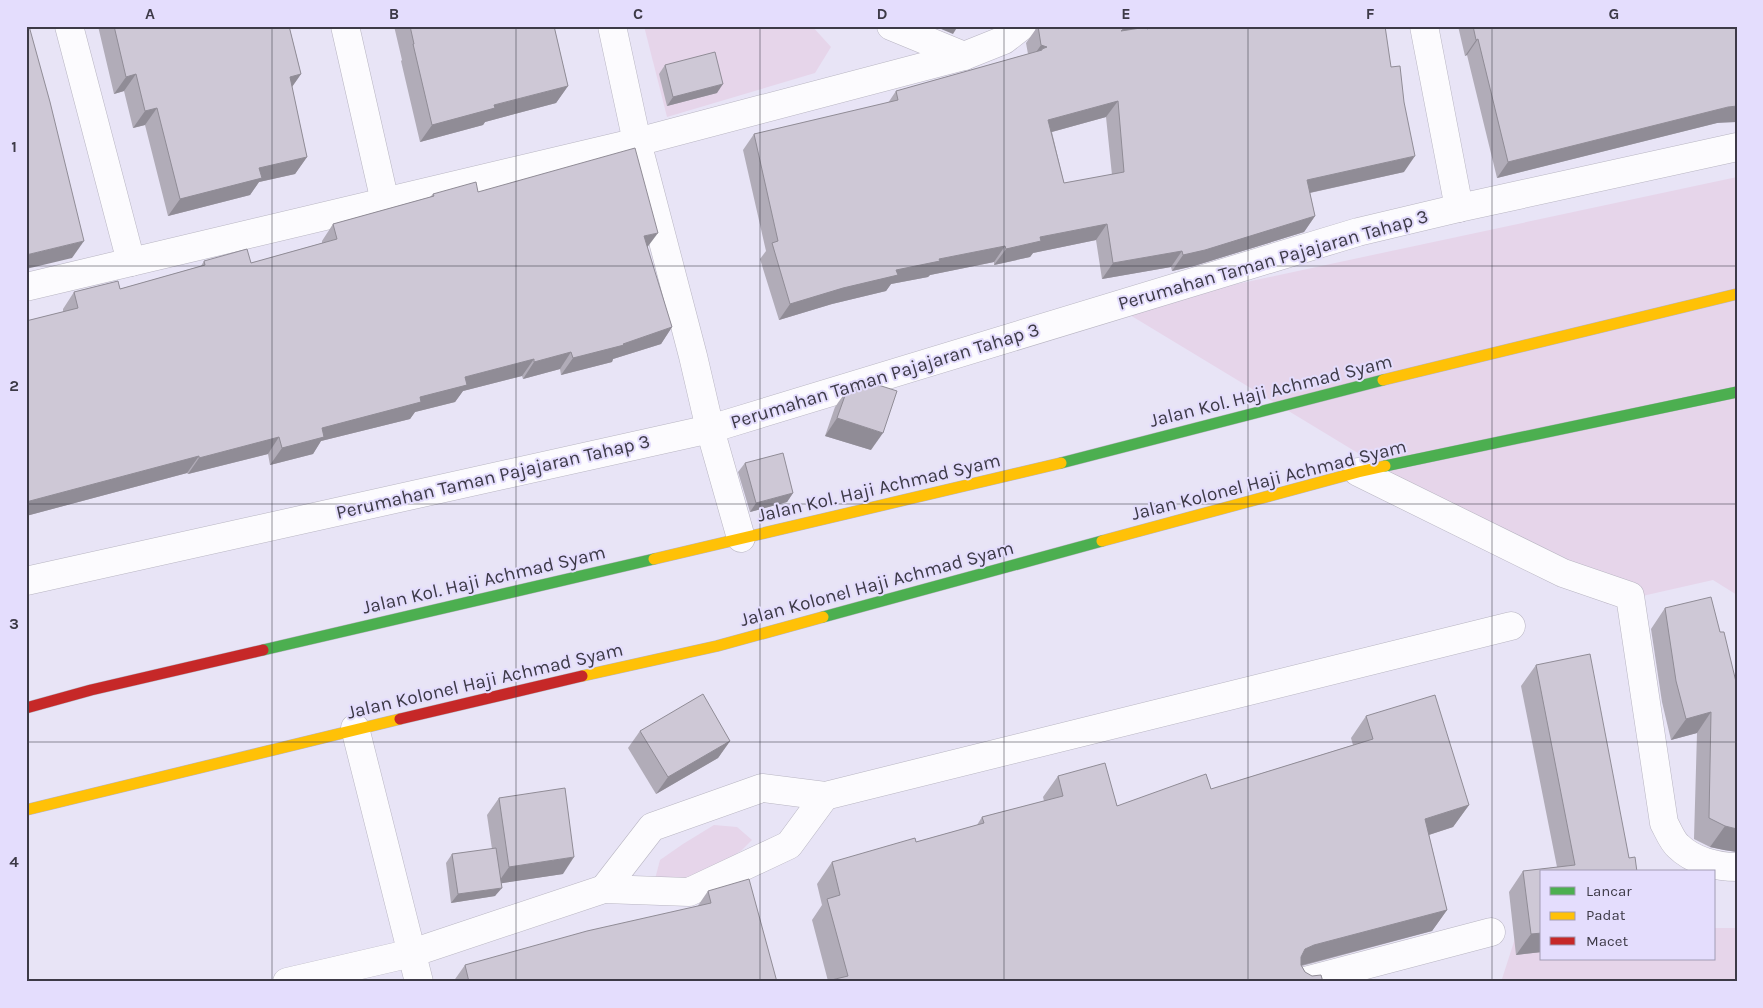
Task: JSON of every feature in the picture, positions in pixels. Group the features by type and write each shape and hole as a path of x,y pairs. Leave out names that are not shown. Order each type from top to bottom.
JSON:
{"main road":[{"name":"Jalan Kol. Haji Achmad Syam","path":"26,708 120,684 1011,476 1372,383 1737,294"},
{"name":"Jalan Kolonel Haji Achmad Syam","path":"26,810 356,728 717,646 1358,472 1737,392"}],"street":[{"path":"69,26 131,262"},
{"path":"345,26 385,202"},
{"path":"612,26 637,142 693,356 710,429 741,538"},
{"path":"891,26 964,56"},
{"path":"26,287 637,142 964,56 1004,40 1022,26"},
{"path":"1424,26 1459,208"},
{"name":"Perumahan Taman Pajajaran Tahap 3","path":"26,581 710,429 1358,232 1737,147"},
{"path":"1358,472 1563,574 1630,596 1664,823 1678,846 1697,860 1727,867 1737,867"},
{"path":"604,889 652,827 762,788 825,796 1511,626"},
{"path":"356,728 419,982"},
{"path":"287,982 412,953 604,889 689,892 789,845 825,796"},
{"path":"1301,982 1491,932"}],"shaded area":[{"path":"644,26 812,26 831,47 815,73 667,117"},
{"path":"1737,177 1737,595 1713,580 1607,604 1120,309"},
{"path":"714,825 737,827 752,840 742,850 711,871 682,885 655,879 660,860"},
{"path":"1520,923 1540,924 1540,960 1716,960 1716,928 1737,928 1737,982 1501,982"}],"building":[{"path":"26,26 29,26 50,102 84,241 26,255"},
{"path":"114,26 289,26 301,74 290,77 307,157 259,168 262,178 180,199 157,108 145,111 136,74 126,77"},
{"path":"410,26 554,26 568,86 494,105 495,108 432,125"},
{"path":"1038,26 1127,26 1121,31 1147,27 1147,29 1156,26 1385,26 1391,67 1400,66 1404,102 1415,156 1307,180 1315,216 1205,250 1183,255 1182,251 1113,263 1107,224 1040,237 1041,241 1006,249 1005,246 939,259 940,261 896,270 898,275 843,288 790,304 772,243 778,241 754,134 898,100 896,91 1047,47 1041,45","holes":["1118,101 1124,172 1064,183 1048,120"]},
{"path":"1473,26 1737,26 1737,106 1508,162 1478,39 1476,40"},
{"path":"715,52 723,84 673,97 665,65"},
{"path":"635,148 658,233 644,236 672,327 624,345 573,358 571,352 534,362 534,359 465,377 467,385 420,397 421,402 322,428 324,437 282,448 279,437 199,458 199,456 26,502 26,321 78,308 74,292 118,281 120,289 205,265 204,261 247,249 251,263 337,239 333,224 434,196 433,194 476,182 478,192"},
{"path":"872,383 897,391 883,433 837,418 847,390"},
{"path":"783,453 793,493 756,503 745,463"},
{"path":"1711,597 1720,632 1724,632 1737,686 1737,829 1725,826 1709,818 1711,712 1686,719 1676,681 1665,608"},
{"path":"1590,654 1629,858 1635,857 1637,870 1540,870 1540,933 1531,934 1523,871 1575,865 1536,665"},
{"path":"703,694 730,741 668,777 640,731"},
{"path":"1435,695 1469,805 1425,819 1447,910 1305,949 1301,957 1301,965 1305,972 1312,976 1321,975 1323,982 823,982 848,976 827,899 840,895 832,862 915,838 916,842 984,823 982,817 1063,796 1058,776 1105,763 1117,806 1206,774 1211,789 1373,739 1366,716"},
{"path":"565,788 574,857 509,867 499,798"},
{"path":"496,848 502,888 458,894 452,854"},
{"path":"749,879 777,982 469,982 465,965 587,931 711,903 708,891"}],"traffic: fast":[{"path":"1061,463 1383,380"},
{"path":"1385,466 1737,392"},
{"path":"823,617 1102,541"},
{"path":"263,650 654,559"}],"traffic: slow":[{"path":"1383,380 1737,294"},
{"path":"654,559 1061,463"},
{"path":"1102,541 1385,466"},
{"path":"582,676 717,646 823,617"},
{"path":"26,810 400,719"}],"traffic: jam":[{"path":"26,708 91,690 263,650"},
{"path":"400,719 582,676"}]}
